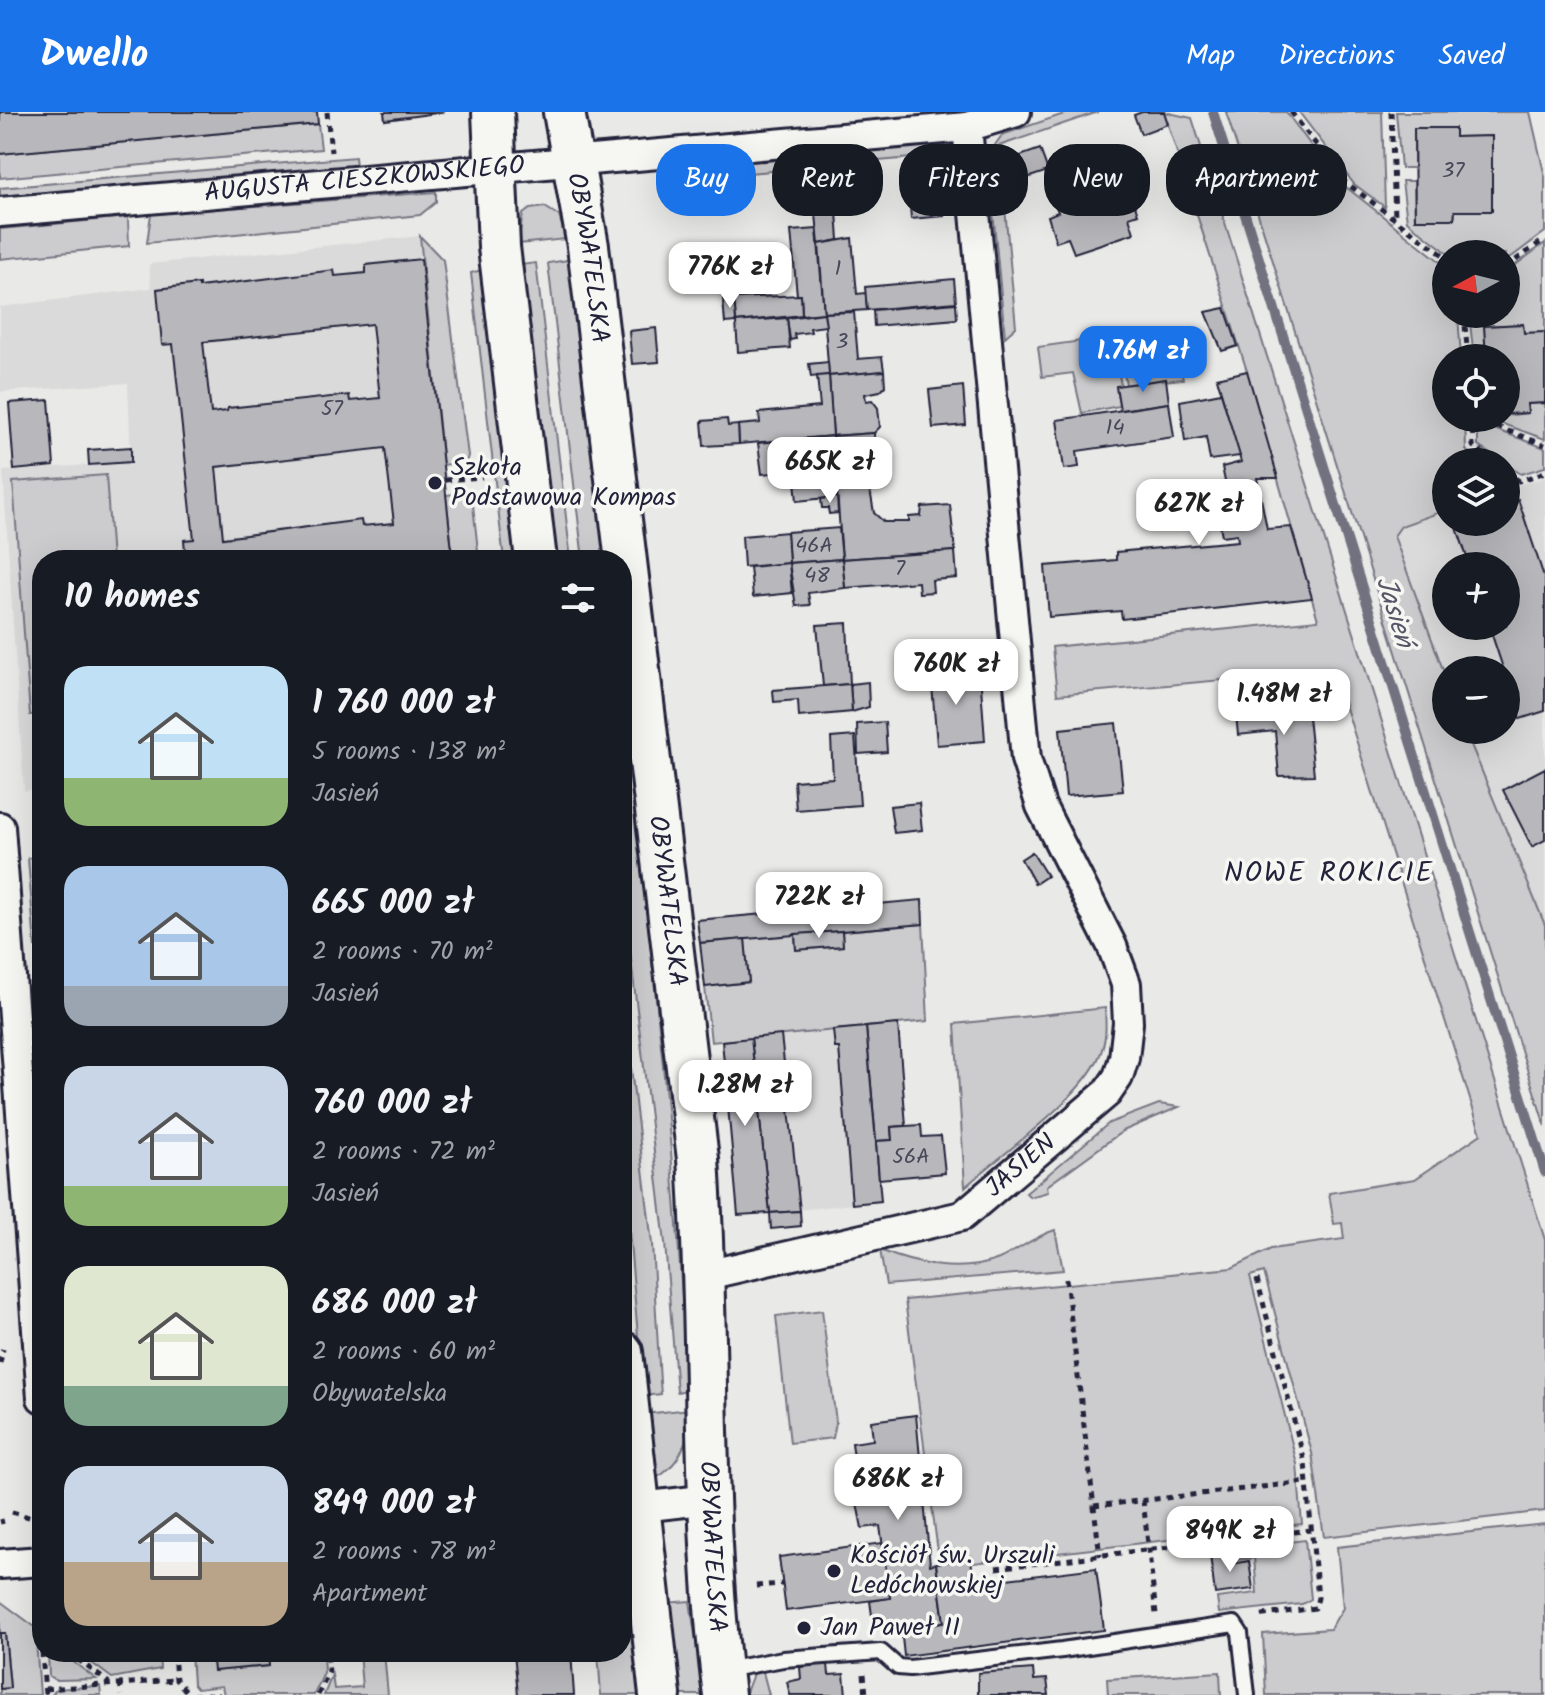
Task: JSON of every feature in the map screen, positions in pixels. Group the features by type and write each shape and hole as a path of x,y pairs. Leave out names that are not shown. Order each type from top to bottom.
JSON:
{"main road":[{"path":"493,112 493,170 535,550"},
{"name":"OBYWATELSKA","path":"564,112 588,246 625,550"},
{"name":"OBYWATELSKA","path":"632,607 698,1159 706,1275 713,1590 722,1683"},
{"path":"632,1520 660,1695"}],"street":[{"name":"AUGUSTA CIESZKOWSKIEGO","path":"0,212 967,127 1016,112"},
{"name":"JASIEŃ","path":"706,1275 962,1216 1107,1093 1124,1058 1126,984 1112,946 1036,794 1026,759 967,127"},
{"path":"0,827 32,1262"},
{"path":"632,1508 711,1499"},
{"path":"0,1564 32,1562"}],"lane":[{"path":"722,1683 783,1659 881,1652 898,1667 910,1668 1062,1650 1234,1624 1240,1633 1247,1695"}],"path":[{"path":"327,112 331,152"},
{"path":"1291,112 1345,182 1432,246"},
{"path":"1391,112 1395,217"},
{"path":"1520,257 1545,239"},
{"path":"1510,432 1545,445"},
{"path":"1520,481 1545,472"},
{"path":"445,480 482,477"},
{"path":"1066,1279 1100,1556"},
{"path":"1234,1624 1245,1618 1315,1608 1318,1598 1306,1482 1257,1279"},
{"path":"0,1363 3,1349"},
{"path":"1094,1506 1306,1482"},
{"path":"1143,1500 1158,1634"},
{"path":"12,1512 32,1518"},
{"path":"996,1568 1311,1530"},
{"path":"756,1586 782,1584"},
{"path":"43,1662 45,1692 109,1683 176,1680"},
{"path":"81,1662 109,1683"},
{"path":"175,1662 176,1680 191,1695 220,1695"},
{"path":"318,1695 329,1672 328,1662"},
{"path":"120,1683 122,1695"}],"shaded area":[{"path":"1070,112 1098,112 1005,144 996,144 1002,135"},
{"path":"1164,112 1192,118 1200,144 1174,144"},
{"path":"1226,112 1286,112 1310,144 1236,144"},
{"path":"1299,112 1382,112 1385,207 1354,184 1347,175 1347,144 1323,144"},
{"path":"1396,112 1530,112 1545,177 1545,232 1520,251 1520,240 1432,241 1407,221 1402,181 1414,181 1415,219 1454,219 1455,211 1492,211 1491,136 1455,137 1454,128 1414,128 1414,168 1401,168"},
{"path":"318,124 321,149 0,178 0,154"},
{"path":"899,148 899,159 883,161 883,149"},
{"path":"355,157 356,166 0,197 0,188"},
{"path":"772,160 772,171 756,172 756,161"},
{"path":"1347,188 1432,255 1432,328 1459,328 1460,344 1432,344 1432,432 1465,432 1466,448 1432,448 1432,515 1401,526 1394,536 1438,656 1432,656 1432,744 1471,744 1545,925 1545,1126 1259,216 1347,216"},
{"path":"436,192 436,202 420,215 147,243 151,214"},
{"path":"545,207 559,216 566,239 518,244 523,214 530,209"},
{"path":"993,216 1006,216 1016,327 1005,337"},
{"path":"1197,216 1223,216 1545,1240 1545,1511 1324,1537 1312,1453 1264,1272 1250,1276 1297,1464 1302,1524 974,1563 972,1556 939,1560 905,1300 1232,1268 1271,1249 1344,1239 1342,1223 1334,1224 1329,1193 1415,1179 1481,1134 1334,670 1057,695 1052,647 1318,620 1247,371"},
{"path":"128,217 129,246 0,259 0,229"},
{"path":"420,236 452,550 32,550 32,790 24,791 3,471 131,462 128,383 0,392 0,307 151,288 149,264"},
{"path":"420,236 443,260 468,456 466,462 443,465"},
{"path":"1545,243 1545,332 1524,333 1523,324 1520,324 1520,262"},
{"path":"568,260 605,550 582,550 548,263"},
{"path":"536,263 570,550 553,550 520,265"},
{"path":"485,269 517,550 503,550 471,273"},
{"path":"1471,328 1485,328 1486,344 1472,344"},
{"path":"1171,333 1183,379 1126,385 1119,342"},
{"path":"1095,339 1098,345 1114,343 1121,386 1116,387 1119,406 1082,413 1073,373 1042,377 1038,347"},
{"path":"1545,403 1545,439 1520,430 1520,414 1528,413 1527,404"},
{"path":"1478,432 1502,432 1545,448 1545,467 1521,474 1520,448 1478,446"},
{"path":"106,475 111,550 32,550 30,715 13,482"},
{"path":"1545,477 1545,925 1471,744 1520,744 1520,656 1438,656 1432,640 1520,640 1520,552 1432,552 1432,640 1394,536 1401,526 1432,515 1432,536 1520,536 1520,485"},
{"path":"469,492 472,496 478,550 452,550 446,495"},
{"path":"632,786 661,1045 676,1217 687,1390 677,1392 665,1243 632,967"},
{"path":"32,857 32,909 28,858"},
{"path":"923,924 928,1021 711,1042 705,987 749,982 745,939 795,934 796,950 843,946 842,931"},
{"path":"1105,1008 1103,1045 1090,1073 1058,1108 965,1187 955,1024"},
{"path":"866,1027 881,1201 770,1213 751,1038"},
{"path":"632,1077 652,1244 661,1394 643,1396 632,1266"},
{"path":"1159,1104 1179,1107 1123,1131 1047,1186 1048,1192 1030,1197 1026,1193 1109,1123"},
{"path":"1055,1230 1063,1270 886,1285 880,1250 939,1266 970,1266 999,1259"},
{"path":"822,1310 836,1422 833,1438 790,1443 776,1316"},
{"path":"690,1409 683,1449 672,1466 655,1479 645,1414"},
{"path":"1545,1524 1545,1695 1266,1695 1263,1634 1330,1629 1343,1608 1337,1547"},
{"path":"1305,1540 1311,1599 1302,1604 1219,1613 1217,1598 1257,1593 1254,1558 1235,1560 1234,1548"},
{"path":"0,1601 32,1625 32,1662 38,1662 40,1695 0,1695 0,1689 10,1688 5,1633 0,1633"},
{"path":"690,1601 704,1695 678,1695 666,1603"},
{"path":"632,1631 640,1695 601,1695 599,1662 632,1662"},
{"path":"48,1662 73,1662 96,1679 55,1680 49,1676"},
{"path":"90,1662 160,1662 160,1669 112,1678"},
{"path":"192,1662 214,1662 215,1671 268,1666 268,1662 323,1662 324,1673 314,1695 224,1695 222,1686 197,1689 193,1684"},
{"path":"360,1662 385,1662 388,1695 324,1695 332,1675 334,1689 362,1687"},
{"path":"763,1672 769,1695 745,1695 753,1674"},
{"path":"1220,1672 1221,1695 1108,1695 1107,1679"},
{"path":"100,1686 101,1695 52,1695 56,1689"}],"building":[{"path":"0,112 317,112 318,124 0,154"},
{"path":"384,112 444,112 385,120"},
{"path":"1164,112 1168,124 1141,134 1134,115"},
{"path":"1414,128 1455,128 1455,137 1492,136 1492,211 1455,211 1454,219 1415,219"},
{"path":"1040,149 1044,172 1028,178 1028,153"},
{"path":"816,216 837,216 839,240 819,244"},
{"path":"911,216 944,216 911,219"},
{"path":"1048,216 1132,216 1129,217 1134,233 1074,253 1068,238 1056,242"},
{"path":"817,229 824,313 802,315 791,231"},
{"path":"852,238 857,294 866,293 867,310 824,313 819,244"},
{"path":"421,259 452,550 185,550 184,540 194,539 173,344 162,345 157,289 199,284 199,287 334,270 335,276 366,273 366,265","holes":["372,324 380,398 350,401 349,395 228,408 227,411 211,413 203,342","385,448 394,523 362,526 361,520 223,538 216,467"]},
{"path":"954,279 956,302 867,310 865,287"},
{"path":"801,295 802,315 736,322 734,298"},
{"path":"734,298 736,322 725,323 723,299"},
{"path":"956,303 957,319 874,326 873,310"},
{"path":"1225,308 1238,346 1222,351 1206,312"},
{"path":"854,312 858,359 882,357 884,371 829,376 824,313"},
{"path":"824,313 826,326 794,334 795,339 790,340 787,318"},
{"path":"787,318 790,348 738,352 736,322"},
{"path":"1523,324 1524,333 1545,332 1545,403 1527,404 1528,413 1520,413 1520,344 1485,344 1484,328 1520,328"},
{"path":"656,328 659,362 632,364 629,331"},
{"path":"828,362 829,375 811,377 809,364"},
{"path":"884,371 885,386 880,391 865,394 866,401 872,400 878,408 880,427 874,433 833,436 829,376"},
{"path":"1247,371 1278,478 1257,478 1267,529 1291,527 1312,598 1122,619 1121,611 1049,617 1045,566 1116,560 1116,552 1238,541 1237,534 1222,536 1218,513 1231,510 1222,467 1241,462 1217,378"},
{"path":"829,375 833,436 739,444 738,425 760,423 759,413 820,407 817,376"},
{"path":"1166,379 1169,403 1120,410 1116,386"},
{"path":"963,386 966,425 933,428 929,390"},
{"path":"1221,393 1240,456 1210,460 1206,437 1185,441 1180,401"},
{"path":"49,400 54,466 14,470 9,403"},
{"path":"1169,403 1174,437 1077,451 1079,467 1064,469 1057,420"},
{"path":"727,419 728,426 738,425 739,444 704,446 702,421"},
{"path":"874,433 876,457 866,466 874,513 884,522 909,522 909,517 921,516 922,507 950,505 955,551 842,559 833,436"},
{"path":"833,436 837,497 797,501 794,471 762,474 758,443"},
{"path":"131,447 131,462 89,465 88,450"},
{"path":"837,497 838,513 829,514 828,508 822,508 821,499"},
{"path":"1520,505 1545,580 1545,711 1520,719 1520,656 1499,656 1494,640 1520,640 1520,552 1465,552 1460,536 1520,536"},
{"path":"839,528 842,559 789,563 787,532"},
{"path":"787,532 789,563 744,567 742,536"},
{"path":"955,551 957,578 932,580 933,592 919,593 918,582 845,588 842,559"},
{"path":"842,559 845,588 808,593 810,605 796,606 789,563"},
{"path":"789,563 792,593 753,597 750,567"},
{"path":"847,623 850,684 823,686 817,625"},
{"path":"978,653 980,672 912,677 910,658"},
{"path":"980,672 985,741 937,745 932,685 912,687 912,677"},
{"path":"868,682 869,707 852,712 850,684"},
{"path":"850,684 852,712 799,717 798,700 774,702 773,690"},
{"path":"1307,707 1314,775 1279,776 1275,731 1238,735 1236,714"},
{"path":"885,722 887,752 858,754 857,724"},
{"path":"1116,723 1123,791 1066,796 1060,729"},
{"path":"855,736 860,805 796,810 794,781 833,778 831,738"},
{"path":"1545,768 1545,840 1532,847 1503,790"},
{"path":"919,803 922,830 894,833 890,806"},
{"path":"1032,852 1047,876 1035,884 1021,859"},
{"path":"922,900 923,924 700,943 697,920"},
{"path":"842,931 843,946 796,950 795,934"},
{"path":"745,939 749,982 705,987 700,943"},
{"path":"898,1024 906,1126 891,1127 892,1140 876,1141 866,1027"},
{"path":"866,1027 881,1201 852,1204 839,1048 835,1048 833,1030"},
{"path":"781,1035 800,1211 770,1213 751,1038"},
{"path":"751,1038 770,1213 738,1215 722,1041"},
{"path":"921,1125 922,1137 941,1136 945,1173 879,1179 876,1141 892,1140 891,1127"},
{"path":"800,1211 801,1226 771,1229 770,1213"},
{"path":"916,1415 930,1565 936,1563 944,1622 874,1630 870,1601 890,1598 880,1526 862,1528 851,1474 856,1473 852,1443 873,1440 871,1421"},
{"name":"Kościół św. Urszuli Ledóchowskiej","path":"882,1543 890,1598 786,1611 779,1557"},
{"path":"1229,1552 1231,1564 1249,1561 1253,1589 1215,1594 1210,1555"},
{"path":"971,1559 974,1583 1096,1568 1104,1630 904,1656 901,1628 944,1622 936,1563"},
{"path":"0,1633 5,1633 10,1688 0,1689"},
{"path":"213,1662 269,1662 269,1666 214,1671"},
{"path":"515,1662 572,1662 574,1695 518,1695"},
{"path":"828,1664 829,1675 844,1674 846,1695 790,1695 787,1682 801,1679 800,1667"},
{"path":"1033,1669 1034,1680 1047,1679 1049,1695 978,1695 978,1673"}],"waterway":[{"name":"Jasień","path":"1213,112 1545,1172"}],"place":[{"name":"Szkoła Podstawowa Kompas","path":"435,483"},
{"name":"Kościół św. Urszuli Ledóchowskiej","path":"834,1571"},
{"name":"Jan Paweł II","path":"804,1628"}],"district":[{"name":"NOWE ROKICIE","path":"1329,873"}]}
